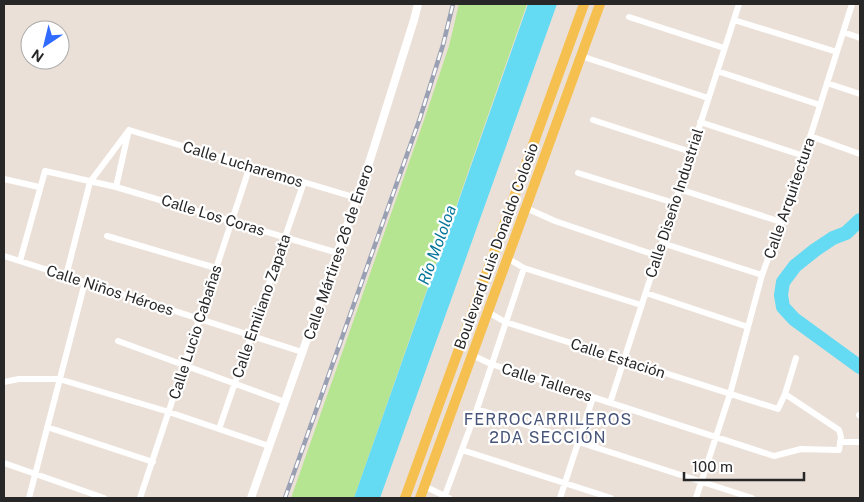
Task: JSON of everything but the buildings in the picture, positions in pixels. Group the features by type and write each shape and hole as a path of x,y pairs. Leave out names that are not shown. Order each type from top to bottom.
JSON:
{"main road":[{"name":"Boulevard Luis Donaldo Colosio","path":"405,498 584,4"},
{"name":"Boulevard Luis Donaldo Colosio","path":"420,498 600,4"},
{"path":"434,417 447,422"}],"street":[{"name":"Calle Mártires 26 de Enero","path":"251,498 369,163 418,4"},
{"name":"Calle Diseño Industrial","path":"610,402 739,4"},
{"name":"Calle Arquitectura","path":"696,498 730,394 762,275 804,156 852,4"},
{"path":"629,17 724,48"},
{"path":"734,20 837,52"},
{"path":"843,32 860,38"},
{"path":"581,56 708,98"},
{"path":"717,71 820,105"},
{"path":"827,83 860,94"},
{"path":"594,120 691,152"},
{"path":"700,122 804,156"},
{"name":"Calle Lucharemos","path":"129,130 357,198"},
{"path":"66,276 90,182 129,130"},
{"path":"20,261 45,171 116,187 129,130"},
{"path":"810,136 860,154"},
{"name":"Calle Lucio Cabañas","path":"140,498 250,166"},
{"path":"578,173 674,203"},
{"path":"4,179 40,188"},
{"name":"Calle Emiliano Zapata","path":"219,429 304,182"},
{"name":"Calle Los Coras","path":"116,187 338,253"},
{"path":"679,189 782,222"},
{"path":"526,208 554,221 658,256"},
{"path":"107,236 216,268"},
{"path":"662,243 762,275"},
{"name":"Calle Niños Héroes","path":"4,256 302,352"},
{"path":"507,258 524,268 641,305"},
{"path":"424,486 446,498 524,268"},
{"path":"29,498 85,282"},
{"path":"646,293 748,327"},
{"name":"Calle Estación","path":"488,312 505,322 778,408 785,394"},
{"path":"118,341 285,402"},
{"name":"Calle Talleres","path":"472,355 491,364 774,456 802,449 839,450 840,442"},
{"path":"796,358 785,394 839,430 840,442 860,442"},
{"path":"4,382 19,379 59,379 168,412 269,446"},
{"path":"560,498 593,397"},
{"path":"477,409 752,498"},
{"path":"47,427 153,462"},
{"path":"462,450 611,498"},
{"path":"4,463 104,498"}],"green space":[{"path":"459,4 527,4 354,498 291,498 424,120 449,46"}],"water":[{"path":"528,4 557,4 380,498 354,498"}],"waterway":[{"path":"860,220 846,233 833,238 795,266 783,282 781,295 783,307 794,319 860,367"}],"railway":[{"path":"285,498 420,118 443,45 453,4"}],"district":[{"name":"FERROCARRILEROS 2DA SECCIÓN","path":"548,428"}],"water label":[{"name":"Río Mololoa","path":"437,245"}]}
